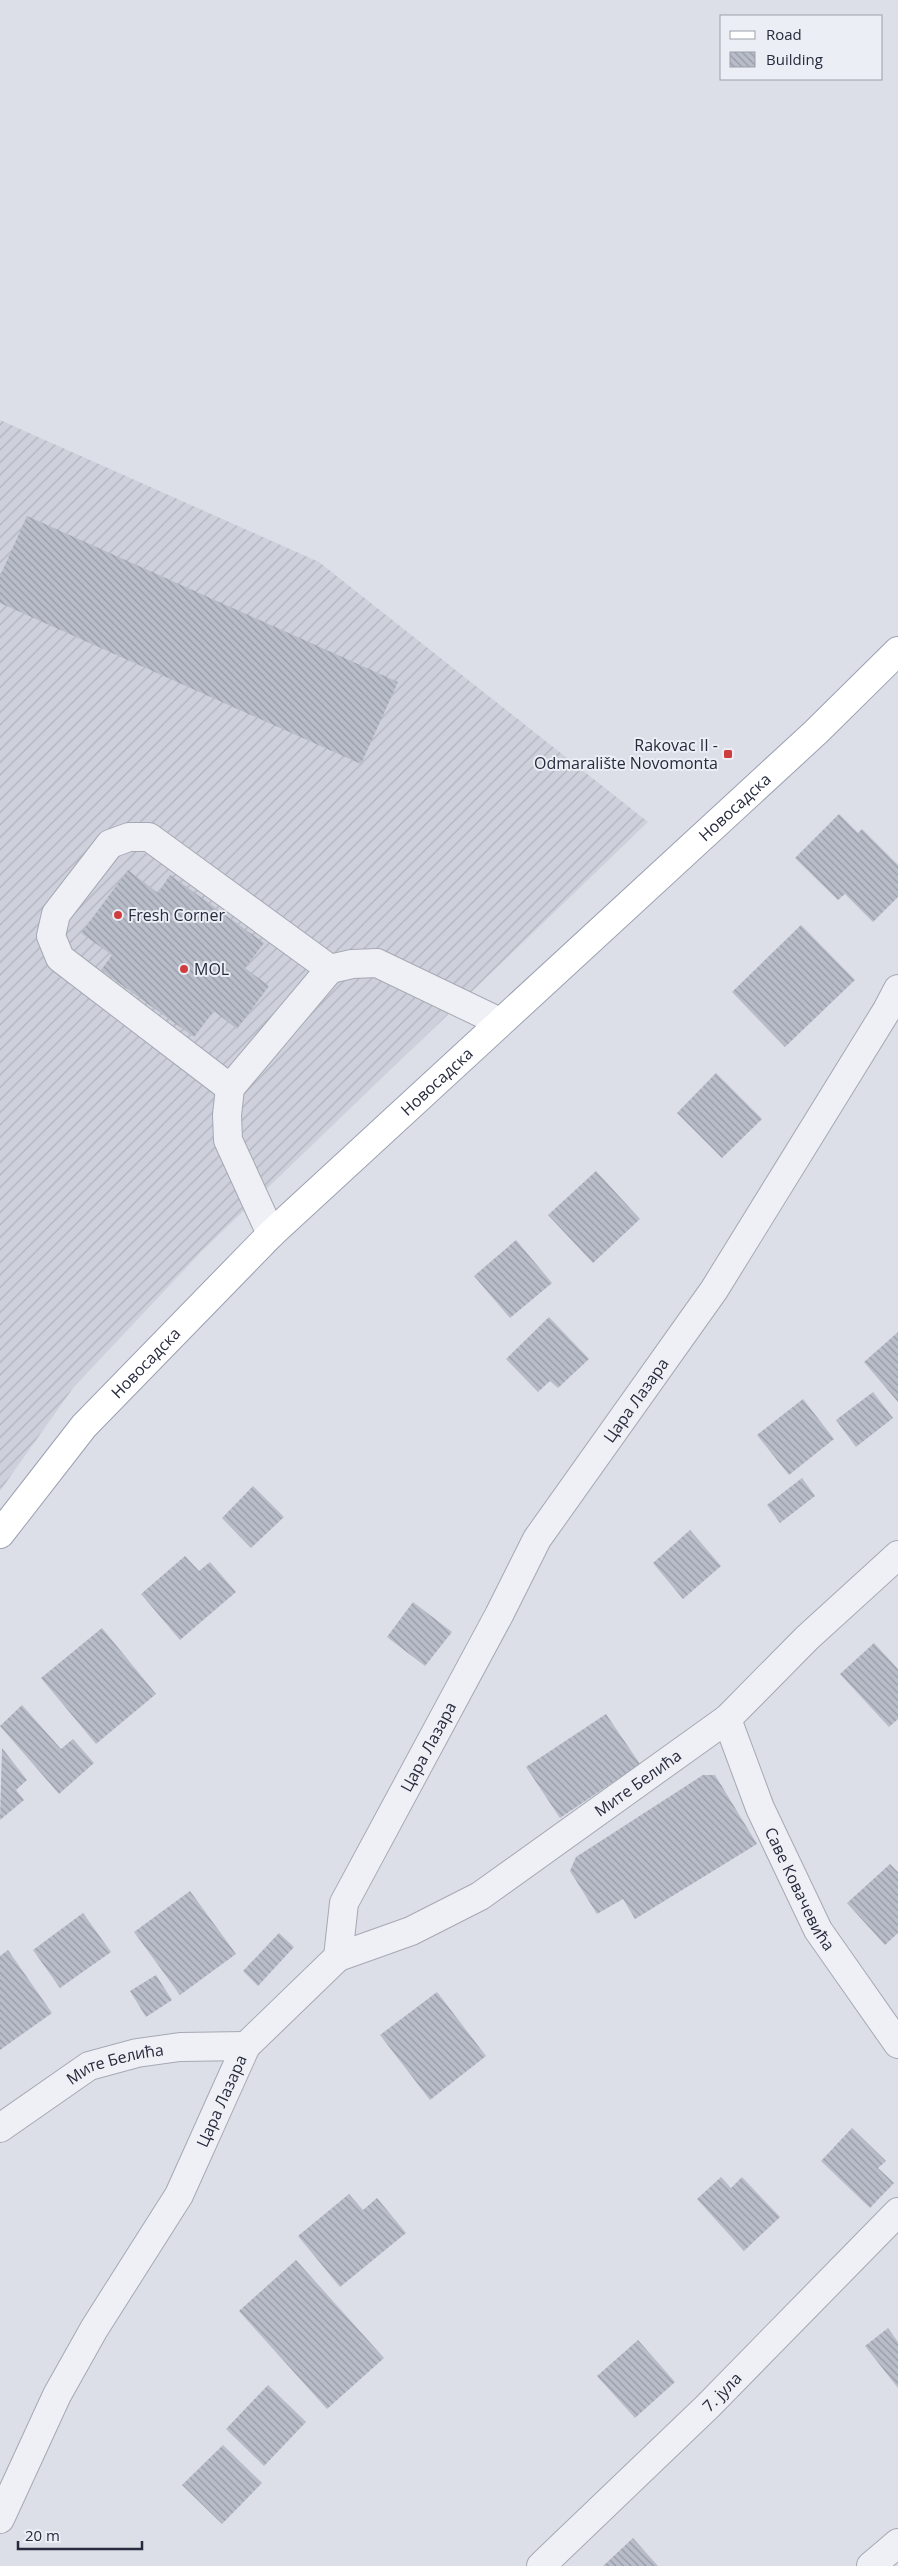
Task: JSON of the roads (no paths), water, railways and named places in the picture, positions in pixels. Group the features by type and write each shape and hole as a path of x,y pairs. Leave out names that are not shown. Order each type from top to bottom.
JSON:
{"main road":[{"name":"Новосадска","path":"0,1534 84,1426 271,1234 816,732 898,651"}],"street":[{"path":"230,1088 60,958 51,936 56,914 110,844 129,837 149,838 330,969"},
{"path":"271,1234 228,1140 226,1115 230,1088 330,969 352,964 377,963 500,1022"},
{"name":"Цара Лазара","path":"0,2519 57,2395 94,2329 179,2195 246,2046 338,1957 344,1904 500,1615 537,1538 714,1290 887,1010 898,989"},
{"name":"Мите Белића","path":"338,1957 411,1931 480,1896 727,1719 807,1638 898,1555"},
{"name":"Саве Ковачевића","path":"727,1719 760,1808 818,1930 898,2044"},
{"name":"Мите Белића","path":"0,2128 89,2066 137,2053 180,2047 246,2046"},
{"name":"7. јула","path":"541,2566 708,2406 898,2212"},
{"path":"871,2566 898,2544"}],"place":[{"name":"Rakovac II - Odmaralište Novomonta","path":"728,754"},
{"name":"Fresh Corner","path":"118,915"},
{"name":"MOL","path":"184,969"}]}
